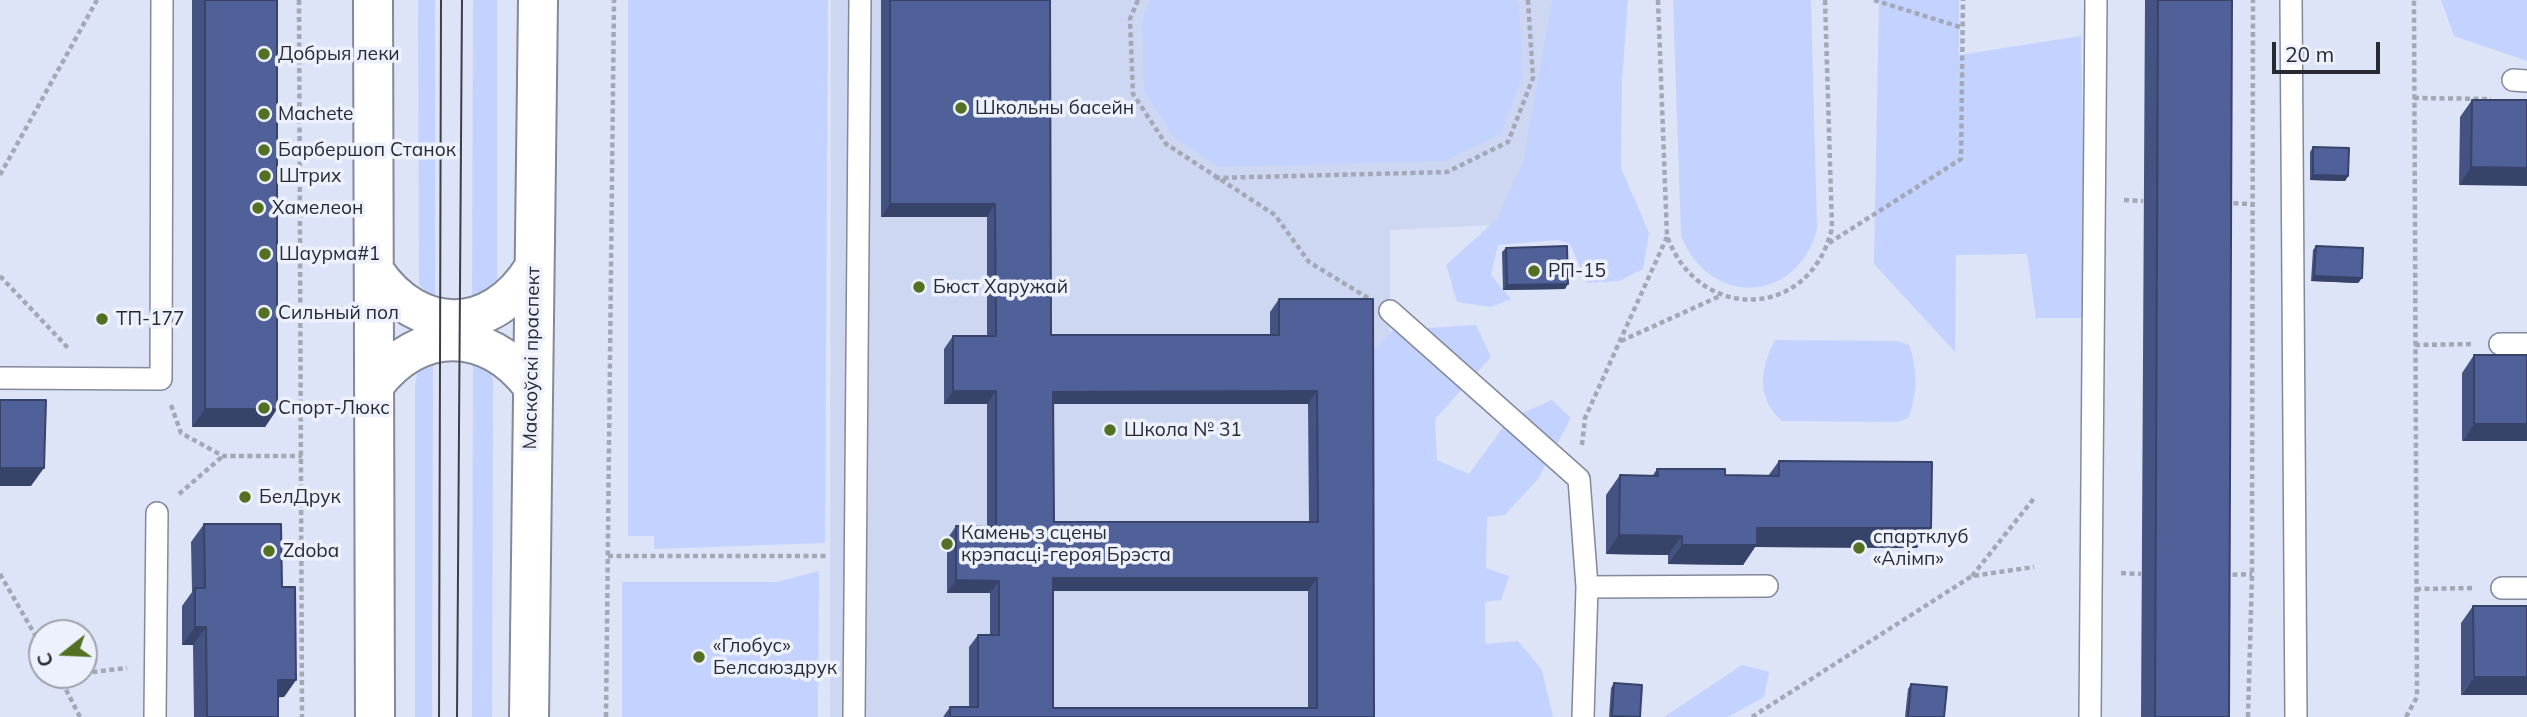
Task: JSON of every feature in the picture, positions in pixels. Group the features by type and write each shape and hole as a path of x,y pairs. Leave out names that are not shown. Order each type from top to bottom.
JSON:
{"main road":[{"path":"373,0 375,717"},
{"name":"Маскоўскі праспект","path":"529,717 531,384 538,0"},
{"path":"375,272 398,301 414,311 451,320 471,318 508,300 533,269"},
{"path":"375,384 400,358 432,344 449,341 488,348 504,357 531,384"}],"lane":[{"path":"0,378 161,379 162,0"},
{"path":"854,717 860,0"},
{"path":"2090,717 2096,0"},
{"path":"2291,0 2296,717"},
{"path":"1391,311 1579,479 1587,587 1583,717"},
{"path":"2500,344 2527,344"},
{"path":"155,717 157,513"},
{"path":"1587,587 1767,586"},
{"path":"2502,588 2527,588"}],"path":[{"path":"0,176 97,0"},
{"path":"299,0 302,717"},
{"path":"606,717 614,0"},
{"path":"1138,0 1130,19 1133,94 1166,144 1275,215 1310,262 1391,311"},
{"path":"1215,177 1447,172 1508,142 1533,78 1528,0"},
{"path":"1658,0 1667,236 1682,266 1706,288 1721,295 1754,300 1785,292 1812,272 1829,244 1833,211 1825,0"},
{"path":"1874,0 1963,28"},
{"path":"1829,244 1961,159 1963,0"},
{"path":"2248,717 2252,574 2253,0"},
{"path":"2406,717 2417,697 2414,0"},
{"path":"2414,98 2514,87"},
{"path":"2116,200 2143,201"},
{"path":"2218,202 2252,204"},
{"path":"1579,479 1585,418 1667,236"},
{"path":"0,276 68,349 81,353"},
{"path":"1621,341 1721,295"},
{"path":"2415,345 2500,344"},
{"path":"161,379 181,433 223,456 302,456"},
{"path":"157,513 223,456"},
{"path":"1752,717 1972,576 2035,497"},
{"path":"608,556 855,556"},
{"path":"1972,576 2034,567"},
{"path":"2113,572 2141,574"},
{"path":"0,574 28,623"},
{"path":"2216,575 2252,574"},
{"path":"2416,589 2502,588"},
{"path":"98,671 155,664"},
{"path":"66,689 80,717"}],"shaded area":[{"path":"418,0 435,0 435,302 419,284"},
{"path":"473,0 497,0 497,282 472,305"},
{"path":"628,0 828,0 825,543 654,549 654,536 628,536"},
{"name":"Школа № 31","path":"831,0 1586,0 1581,221 1390,230 1389,717 830,717"},
{"path":"1150,0 1515,0 1519,7 1523,76 1500,134 1444,161 1219,167 1174,137 1144,91 1142,21"},
{"path":"1552,0 1628,0 1622,80 1621,168 1649,233 1643,269 1619,281 1587,283 1570,244 1558,240 1498,245 1491,275 1511,299 1491,307 1457,302 1446,265 1497,219 1523,162"},
{"path":"1673,0 1811,0 1817,229 1807,254 1792,272 1773,283 1752,288 1731,285 1711,275 1694,259 1681,235"},
{"path":"1879,0 1959,0 1959,55 2081,36 2087,318 2036,318 2027,254 1956,255 1955,352 1874,264"},
{"path":"2441,0 2527,0 2527,61 2454,36"},
{"path":"1476,325 1491,357 1435,419 1437,460 1469,474 1509,419 1552,400 1571,418 1538,479 1505,515 1487,517 1486,568 1509,576 1501,600 1485,602 1485,644 1518,641 1542,670 1553,717 1375,717 1374,350 1393,330"},
{"path":"1775,340 1898,341 1909,345 1916,382 1908,418 1898,422 1782,421 1768,403 1763,382 1766,361"},
{"path":"433,354 432,717 415,717 415,386 419,365"},
{"path":"473,354 489,365 493,382 492,717 472,717"},
{"path":"819,571 818,717 622,717 622,582 776,582"},
{"path":"1742,665 1769,672 1764,697 1728,717 1664,717"}],"building":[{"path":"205,0 277,0 277,409 205,409"},
{"path":"890,0 1050,0 1051,335 1279,335 1279,299 1373,299 1374,717 950,717 950,707 978,707 978,635 999,635 999,581 956,580 956,526 996,527 996,391 953,391 953,336 996,336 995,204 890,204","holes":["1317,391 1318,522 1054,522 1053,392","1053,578 1317,578 1317,708 1053,708"]},
{"path":"2158,0 2232,0 2229,717 2155,717"},
{"path":"2472,100 2527,100 2527,168 2471,167"},
{"path":"2313,147 2349,148 2348,176 2313,175"},
{"name":"РП-15","path":"1567,246 1568,284 1507,285 1506,248"},
{"path":"2316,246 2363,248 2362,278 2314,276"},
{"path":"2474,355 2527,355 2527,424 2474,424"},
{"path":"0,400 46,400 44,468 0,468"},
{"path":"1779,461 1932,462 1931,528 1757,528 1757,545 1682,545 1682,536 1619,535 1620,475 1658,476 1657,469 1725,469 1725,475 1779,476"},
{"path":"204,524 281,524 282,587 295,587 296,680 278,680 278,717 207,717 206,627 195,627 195,588 205,588"},
{"path":"2473,606 2527,606 2527,677 2474,677"},
{"path":"1614,683 1642,685 1640,717 1612,716"},
{"path":"1911,684 1947,687 1944,717 1908,717"}],"tram line":[{"path":"439,717 441,0"},
{"path":"457,717 462,0"}],"place":[{"name":"Добрыя леки","path":"264,54"},
{"name":"Школьны басейн","path":"961,108"},
{"name":"Machete","path":"264,114"},
{"name":"Барбершоп Станок","path":"264,150"},
{"name":"Штрих","path":"265,176"},
{"name":"Хамелеон","path":"258,208"},
{"name":"Шаурма#1","path":"265,254"},
{"name":"РП-15","path":"1534,271"},
{"name":"Бюст Харужай","path":"919,287"},
{"name":"Сильный пол","path":"264,313"},
{"name":"ТП-177","path":"102,319"},
{"name":"Спорт-Люкс","path":"264,408"},
{"name":"Школа № 31","path":"1110,430"},
{"name":"БелДрук","path":"245,497"},
{"name":"Камень з сцены крэпасці-героя Брэста","path":"947,544"},
{"name":"спартклуб «Алімп»","path":"1859,548"},
{"name":"Zdoba","path":"269,551"},
{"name":"«Глобус» Белсаюздрук","path":"699,657"}]}
